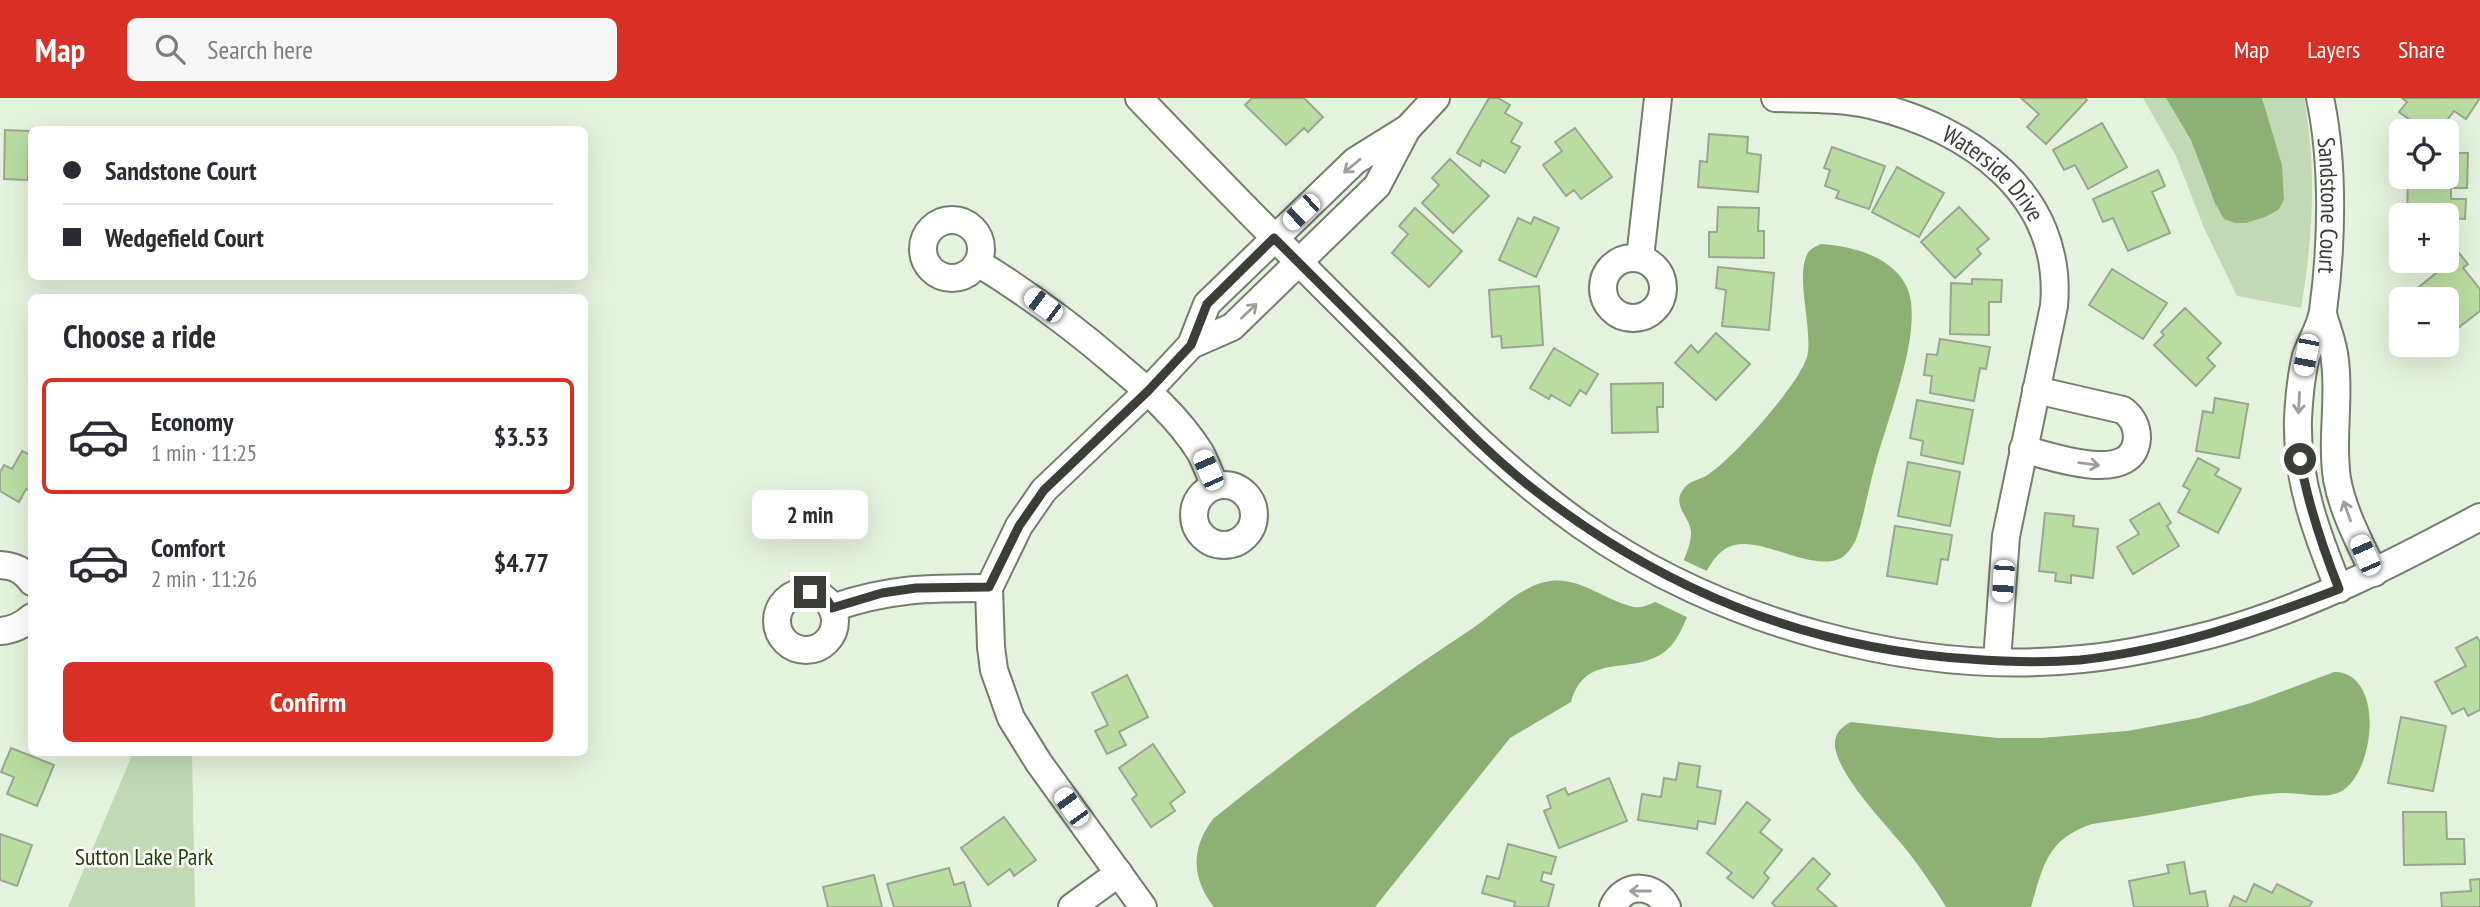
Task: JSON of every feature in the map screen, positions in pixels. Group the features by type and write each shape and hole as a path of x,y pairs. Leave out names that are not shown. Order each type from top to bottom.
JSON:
{"street":[{"path":"1139,98 1299,263 1478,441 1525,483 1583,527 1662,575 1771,621 1860,646 1927,657 1997,661 2079,660 2141,650 2227,630 2339,589 2480,517"},
{"path":"1191,345 1232,327 1377,186 1408,128 1436,98"},
{"path":"1640,258 1658,98"},
{"name":"Waterside Drive","path":"1775,98 1869,105 1918,119 1968,145 1995,164 2016,186 2044,229 2054,271 2054,306 2006,536 1997,661"},
{"name":"Sandstone Court","path":"2320,98 2330,177 2323,314 2335,359 2337,386 2334,446 2337,478 2351,523 2374,573"},
{"path":"1143,907 1039,762 1011,718 994,670 990,647 989,587 1019,526 1044,490 1148,391 1191,345 1207,304 1355,161 1408,128"},
{"path":"978,263 1027,293 1148,391 1179,424 1201,454 1215,486"},
{"name":"Sandstone Court","path":"2323,314 2306,355 2300,387 2300,459 2307,501 2339,589"},
{"path":"2023,449 2090,465 2106,465 2118,464 2135,448 2136,426 2131,416 2123,410 2036,390"},
{"path":"0,565 12,566 28,578"},
{"path":"832,608 882,593 916,588 989,587"},
{"path":"0,631 10,630 28,620"},
{"path":"1072,907 1119,873"},
{"path":"1613,907 1620,895 1640,888 1659,895 1667,907"}],"green space":[{"path":"2143,98 2304,98 2311,151 2312,203 2301,308 2237,296 2204,228 2176,156"},
{"name":"Sutton Lake Park","path":"132,756 192,756 195,907 68,907"}],"shaded area":[{"path":"2166,98 2262,98 2282,165 2284,200 2278,210 2246,223 2224,219 2215,203 2191,140"},
{"path":"1821,244 1850,248 1878,258 1900,276 1911,302 1912,320 1906,360 1858,534 1848,552 1839,559 1826,562 1750,544 1725,549 1707,571 1672,644 1650,660 1598,670 1587,676 1578,686 1571,702 1510,738 1375,907 1214,907 1201,885 1197,863 1201,841 1213,819 1341,720 1514,597 1544,582 1558,581 1584,586 1634,607 1647,606 1663,595 1678,572 1690,540 1690,528 1680,505 1681,493 1688,484 1706,476 1720,465 1750,435 1782,398 1804,364 1808,341 1803,290 1804,267 1808,252"},
{"path":"2334,672 2351,676 2362,688 2368,705 2370,726 2361,766 2352,782 2340,792 2326,795 2261,795 2092,824 2077,830 2056,846 2039,879 2031,907 1946,907 1909,853 1855,788 1839,760 1835,747 1838,732 1851,722 1997,738 2041,738 2127,731 2198,718 2251,703"}],"pier":[{"path":"1679,558 1711,573 1689,618 1651,600 1662,592"}],"building":[{"path":"1252,98 1304,98 1323,117 1308,132 1304,128 1286,145 1245,105"},
{"path":"1489,98 1498,98 1510,105 1505,113 1522,123 1511,142 1520,147 1505,173 1482,160 1480,166 1457,153"},
{"path":"2021,98 2087,100 2046,144 2027,127 2039,114"},
{"path":"2402,98 2480,98 2466,119 2454,111 2448,119 2409,119 2399,112 2407,102"},
{"path":"2102,123 2127,167 2088,189 2075,165 2064,170 2053,150"},
{"path":"1575,128 1612,177 1581,199 1574,190 1566,196 1543,165 1562,151 1555,142"},
{"path":"5,130 28,131 28,180 4,179"},
{"path":"1709,134 1748,137 1747,153 1761,155 1758,192 1698,187 1700,161 1707,162"},
{"path":"1832,147 1885,166 1869,209 1836,198 1839,191 1825,186 1830,170 1824,168"},
{"path":"2459,153 2468,153 2467,188 2459,188"},
{"path":"1450,159 1489,196 1453,233 1422,203 1439,185 1432,178"},
{"path":"1897,167 1944,193 1919,237 1872,212"},
{"path":"2158,170 2165,186 2152,192 2170,233 2128,251 2113,218 2103,222 2093,199"},
{"path":"2408,189 2451,189 2451,199 2466,199 2465,219 2459,219 2459,203 2407,203"},
{"path":"1718,207 1759,208 1758,231 1764,231 1764,258 1709,257 1709,232 1717,232"},
{"path":"1959,207 1989,239 1977,249 1981,254 1955,278 1921,242"},
{"path":"1415,208 1462,251 1429,287 1392,253 1408,234 1399,226"},
{"path":"1534,217 1559,228 1536,277 1499,260 1518,218 1531,224"},
{"path":"2459,253 2468,264 2463,268 2480,289 2480,311 2459,327 2459,287 2419,287 2436,273 2459,273"},
{"path":"1718,267 1774,273 1769,330 1722,326 1726,290 1716,288"},
{"path":"2112,269 2167,303 2143,339 2089,305"},
{"path":"1972,279 2002,280 2001,302 1989,302 1989,335 1950,334 1951,283 1972,284"},
{"path":"1539,286 1543,345 1502,348 1501,336 1492,337 1489,290"},
{"path":"2185,308 2221,343 2207,358 2215,366 2196,386 2154,345 2164,335 2161,332"},
{"path":"1716,333 1750,364 1716,400 1675,363 1691,345 1698,353"},
{"path":"1940,339 1990,347 1986,369 1980,368 1974,401 1930,393 1932,376 1924,375 1927,354 1937,355"},
{"path":"1554,348 1598,374 1586,394 1580,390 1570,406 1551,395 1549,399 1530,388"},
{"path":"1663,383 1663,407 1657,407 1658,432 1612,433 1611,384"},
{"path":"2215,398 2248,404 2239,458 2196,451 2203,411 2213,413"},
{"path":"1917,400 1973,410 1963,464 1921,455 1923,441 1910,438"},
{"path":"22,451 28,454 28,490 26,489 19,502 0,491 0,472 4,465 12,469"},
{"path":"2198,458 2219,469 2215,475 2241,489 2218,533 2178,512 2190,490 2183,486"},
{"path":"1908,462 1960,472 1950,526 1898,516"},
{"path":"2159,503 2171,523 2167,526 2179,546 2133,574 2117,547 2139,534 2130,520"},
{"path":"2045,513 2074,516 2073,526 2098,529 2093,578 2071,575 2071,583 2055,581 2056,573 2039,571"},
{"path":"1895,526 1952,535 1948,560 1941,559 1937,584 1887,576"},
{"path":"2477,637 2480,642 2480,710 2468,716 2464,708 2452,714 2435,682 2466,666 2456,648"},
{"path":"1127,675 1148,717 1119,732 1126,745 1107,754 1095,731 1108,725 1092,693"},
{"path":"2401,717 2446,726 2433,791 2388,783"},
{"path":"1153,744 1185,792 1170,803 1175,811 1151,827 1132,799 1137,795 1119,768"},
{"path":"11,748 54,765 37,806 7,794 14,777 1,772"},
{"path":"1679,763 1700,766 1697,787 1721,791 1715,824 1698,821 1697,829 1638,820 1642,794 1661,797 1664,778 1676,780"},
{"path":"1609,778 1627,821 1559,848 1544,811 1551,808 1547,796 1565,788 1568,795"},
{"path":"1747,802 1770,820 1760,832 1782,850 1764,873 1769,878 1753,898 1727,878 1732,873 1707,853"},
{"path":"2403,812 2446,812 2447,839 2464,839 2465,864 2404,865"},
{"path":"1004,817 1036,860 1014,876 1010,869 988,885 961,848"},
{"path":"0,834 32,845 17,886 0,880"},
{"path":"1508,844 1556,857 1551,874 1543,872 1541,881 1554,885 1548,907 1514,907 1515,902 1482,893 1487,876 1499,879"},
{"path":"1813,858 1830,874 1817,889 1837,907 1776,907 1772,903"},
{"path":"2184,862 2190,894 2205,891 2208,907 2134,907 2129,881 2169,873 2167,865"},
{"path":"949,868 954,885 964,882 971,907 894,907 887,884"},
{"path":"874,875 882,907 828,907 823,887"},
{"path":"2480,879 2480,907 2442,907 2441,893 2471,891 2470,880"},
{"path":"2254,884 2272,893 2277,884 2312,902 2309,907 2229,907 2234,896 2246,902"}],"route":[{"path":"810,592 827,600 832,608 882,593 916,588 989,587 1010,541 1044,490 1148,391 1191,345 1207,304 1274,238 1478,441 1525,483 1583,527 1662,575 1703,594 1771,621 1860,646 1927,657 2036,662 2079,660 2130,653 2216,633 2339,589 2307,501 2300,459"}]}
